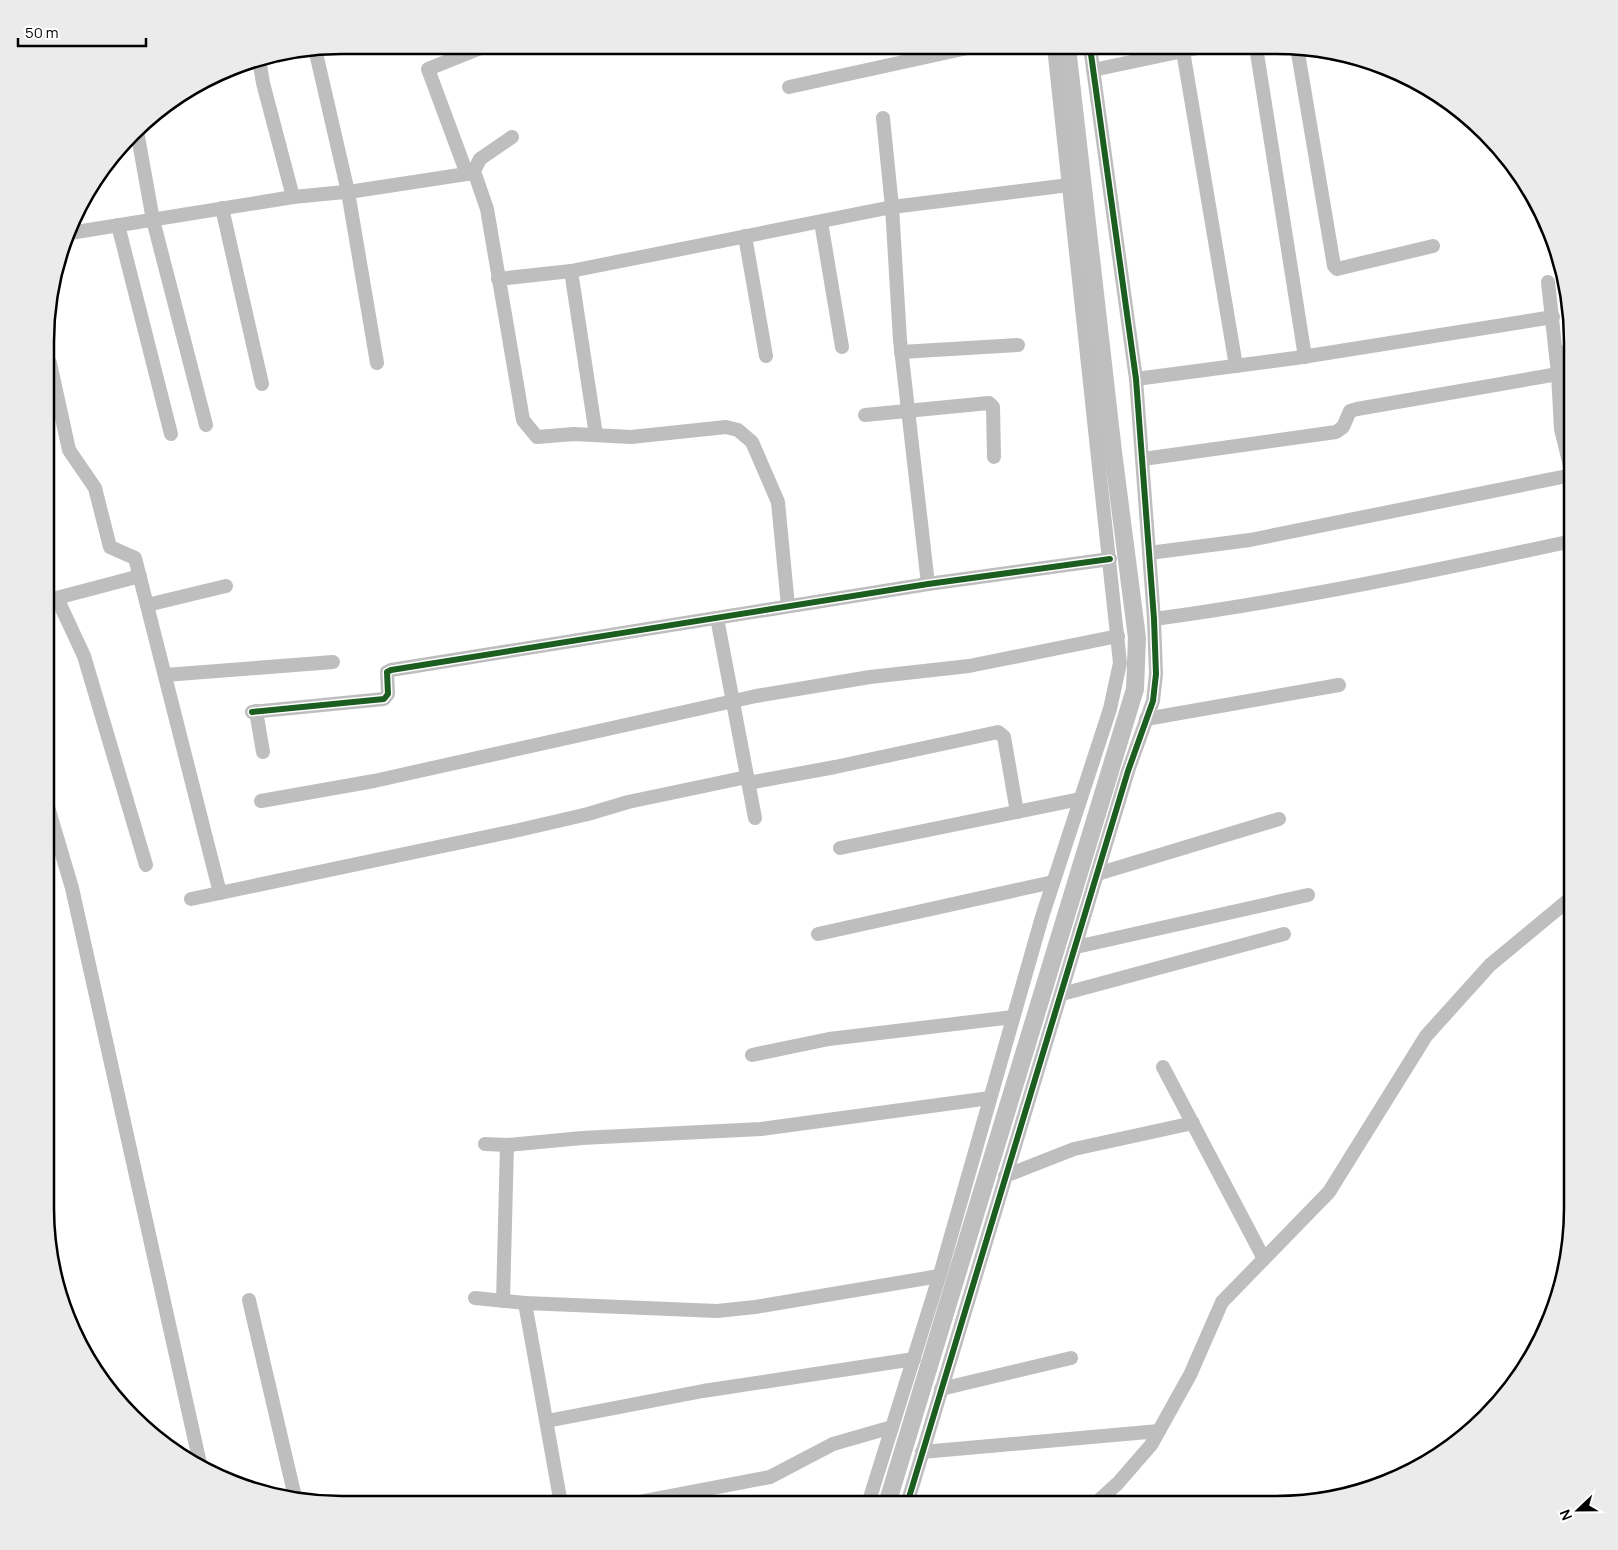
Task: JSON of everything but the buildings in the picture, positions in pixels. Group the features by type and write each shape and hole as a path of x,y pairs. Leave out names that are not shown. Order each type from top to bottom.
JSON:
{"street":[{"path":"466,54 428,69 470,174"},
{"path":"789,88 941,54"},
{"path":"870,1496 939,1276 1053,882 1112,700 1120,664 1055,54"},
{"path":"909,1496 1152,701 1156,674 1154,619 1136,379 1091,54"},
{"path":"1093,70 1170,54"},
{"path":"1184,54 1236,366"},
{"path":"1257,54 1305,357"},
{"path":"1298,54 1334,266 1337,269 1433,246"},
{"path":"316,55 348,192 377,363"},
{"path":"260,66 293,197"},
{"path":"883,118 892,207 901,352 928,584"},
{"path":"470,174 480,159 512,137"},
{"path":"138,138 153,220 206,425"},
{"path":"76,232 293,197 348,192 470,174 476,176 487,209 523,420 537,437 574,434 631,437 726,427 738,430 752,442 778,502 788,606"},
{"path":"498,279 571,271 892,207 1069,185"},
{"path":"222,208 262,384"},
{"path":"821,222 842,347"},
{"path":"118,225 171,434"},
{"path":"745,236 766,356"},
{"path":"571,271 596,435"},
{"path":"1548,282 1558,374 1560,429 1564,441"},
{"path":"1136,379 1305,357 1552,317"},
{"path":"901,352 1018,345"},
{"path":"1556,355 1564,352"},
{"path":"1143,460 1336,432 1343,427 1350,411 1357,409 1558,374"},
{"path":"54,381 69,450 95,488 110,547 135,558 220,893"},
{"path":"865,415 908,409 989,403 994,407 994,457"},
{"path":"1149,553 1250,540 1564,477"},
{"path":"1154,619 1206,612 1434,571 1564,543"},
{"path":"263,752 254,711 384,699 388,694 387,672 391,670 928,584 1110,559"},
{"path":"54,599 140,576"},
{"path":"148,605 226,586"},
{"path":"54,601 84,656 146,865"},
{"path":"717,618 755,818"},
{"path":"262,801 374,781 732,701 870,677 969,666 1118,636"},
{"path":"165,675 333,662"},
{"path":"1146,719 1339,685"},
{"path":"191,899 519,830 588,814 628,802 748,780 835,767 998,732 1004,737 1016,812"},
{"path":"840,848 1080,799"},
{"path":"1098,874 1279,819"},
{"path":"54,828 74,897 199,1458"},
{"path":"818,934 1053,882"},
{"path":"1076,947 1308,894"},
{"path":"1104,1496 1152,1445 1190,1375 1222,1302 1329,1192 1426,1036 1490,965 1564,904"},
{"path":"1062,994 1284,934"},
{"path":"752,1055 828,1038 1013,1017"},
{"path":"1163,1067 1264,1260"},
{"path":"485,1144 507,1145 582,1138 761,1129 990,1098"},
{"path":"1006,1176 1074,1149 1193,1122"},
{"path":"503,1300 507,1145"},
{"path":"475,1298 525,1303 717,1311 755,1307 939,1276"},
{"path":"249,1300 294,1492"},
{"path":"525,1303 560,1496"},
{"path":"547,1421 703,1391 914,1358"},
{"path":"941,1389 1071,1358"},
{"path":"669,1496 770,1476 833,1444 892,1427"},
{"path":"922,1452 1159,1431"}],"waterway":[{"path":"889,1496 1135,689 1137,638 1113,452 1068,54"}],"cycle path":[{"path":"909,1496 1128,771 1153,701 1156,674 1154,619 1136,379 1091,54"},
{"path":"252,712 384,699 388,694 387,672 391,670 928,584 1110,559"}]}
